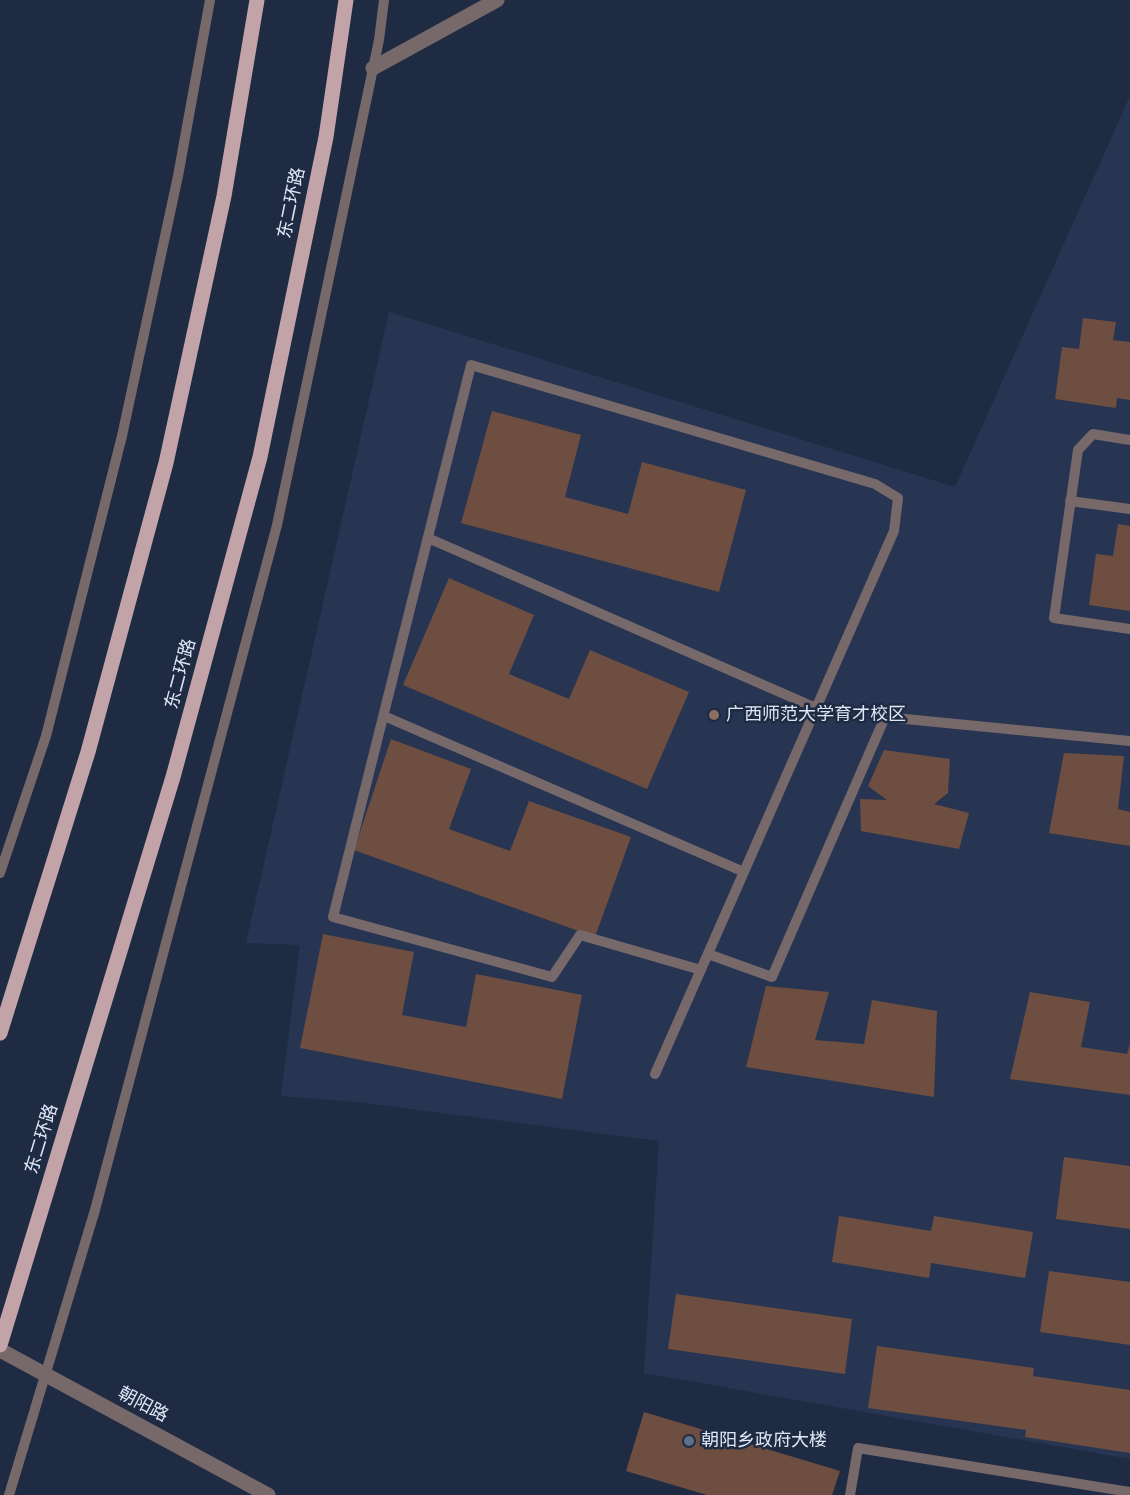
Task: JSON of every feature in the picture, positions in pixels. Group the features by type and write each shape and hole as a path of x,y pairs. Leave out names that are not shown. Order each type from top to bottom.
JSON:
{"main road":[{"path":"0,1033 88,752 166,463 224,196 257,0"},
{"name":"东二环路","path":"0,1345 173,777 260,457 326,137 346,0"}],"street":[{"path":"373,68 497,0"},
{"name":"朝阳路","path":"0,1350 268,1495"}],"lane":[{"path":"0,873 46,736 122,436 178,176 210,0"},
{"path":"9,1495 95,1210 277,525 379,40 384,0"},
{"path":"656,1074 894,531 898,498 874,484 471,365 333,917 552,978 580,935 701,970"},
{"path":"1130,440 1093,434 1078,450 1054,618 1130,629"},
{"path":"1071,501 1130,510"},
{"path":"428,537 816,708"},
{"path":"384,716 744,872"},
{"path":"708,954 772,977 885,717 1130,741"},
{"path":"850,1495 858,1449 1130,1492"}],"shaded area":[{"name":"广西师范大学育才校区","path":"1130,96 1130,1459 644,1373 659,1141 357,1102 281,1096 300,945 246,943 389,312 955,487"}],"building":[{"path":"1083,318 1116,322 1113,340 1130,342 1130,400 1117,398 1116,408 1055,399 1062,347 1079,349"},
{"path":"492,411 581,435 565,497 628,514 642,462 746,490 719,592 461,523"},
{"path":"1118,524 1130,526 1130,611 1089,605 1096,554 1113,556"},
{"path":"449,578 534,615 509,674 569,699 590,650 689,692 647,789 403,685"},
{"path":"391,739 471,769 449,829 510,851 529,801 631,837 595,937 354,850"},
{"path":"884,750 950,759 948,793 934,804 969,813 959,849 861,831 860,799 887,800 868,786"},
{"path":"1064,753 1124,756 1118,809 1130,812 1130,846 1049,833"},
{"path":"323,934 414,952 402,1015 466,1027 476,974 582,995 562,1099 300,1048"},
{"path":"766,986 829,992 815,1040 864,1044 872,1000 937,1011 934,1097 746,1067"},
{"path":"1030,992 1090,1002 1081,1047 1127,1054 1130,1044 1130,1095 1010,1079"},
{"path":"1064,1157 1130,1166 1130,1229 1056,1219"},
{"path":"839,1216 931,1231 934,1216 1033,1232 1025,1278 931,1263 929,1278 832,1262"},
{"path":"1049,1271 1130,1282 1130,1345 1040,1332"},
{"path":"676,1294 852,1319 845,1374 668,1349"},
{"path":"877,1346 1034,1368 1033,1376 1130,1390 1130,1453 1025,1437 1026,1430 868,1408"},
{"name":"朝阳乡政府大楼","path":"644,1412 840,1471 832,1495 707,1495 626,1471"}],"place":[{"name":"广西师范大学育才校区","path":"714,715"},
{"name":"朝阳乡政府大楼","path":"689,1441"}]}
